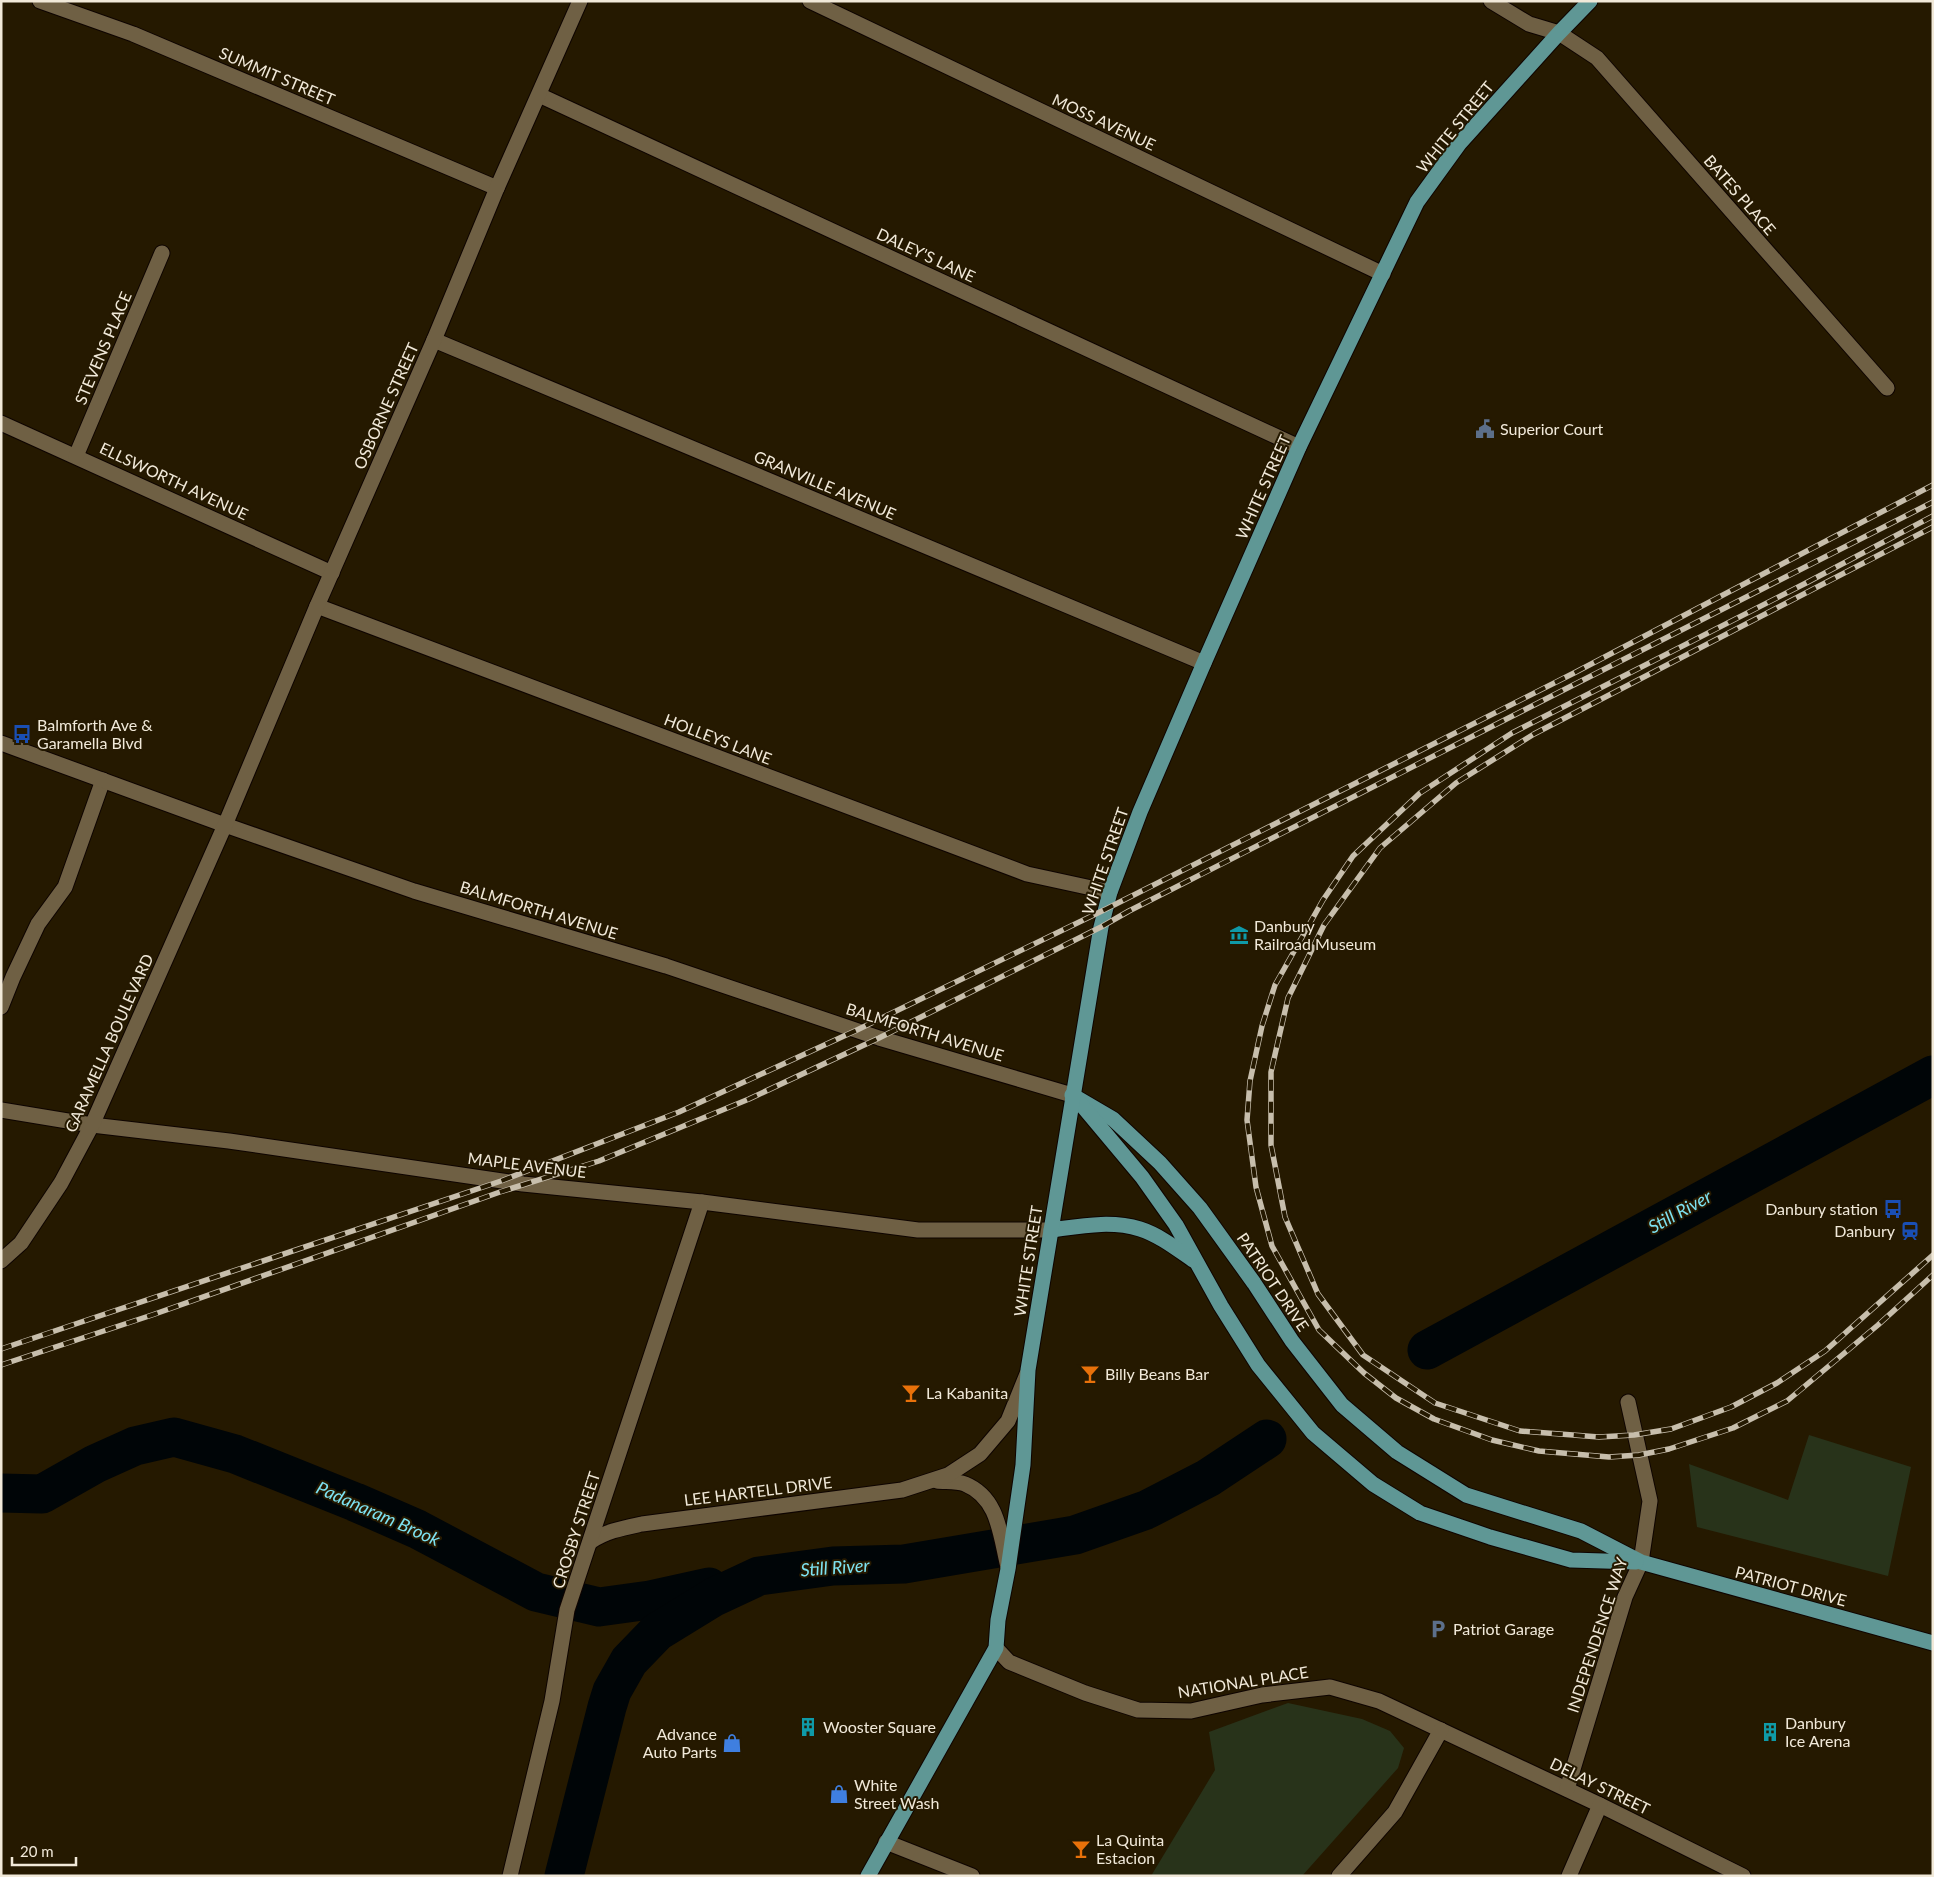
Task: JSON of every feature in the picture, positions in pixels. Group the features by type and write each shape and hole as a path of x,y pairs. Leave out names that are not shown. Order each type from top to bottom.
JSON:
{"main road":[{"name":"WHITE STREET","path":"868,1876 996,1648 998,1620 1007,1575 1023,1465 1028,1370 1052,1230 1072,1095 1101,928 1110,892 1140,812 1299,447 1417,202 1459,144 1590,1"},
{"name":"PATRIOT DRIVE","path":"1072,1095 1142,1177 1176,1225 1221,1306 1258,1365 1313,1433 1373,1484 1420,1513 1526,1547 1571,1560 1641,1562"},
{"name":"PATRIOT DRIVE","path":"1072,1095 1113,1119 1160,1163 1200,1208 1254,1283 1292,1341 1342,1405 1397,1452 1466,1495 1582,1531 1641,1562 1933,1643"},
{"name":"PATRIOT DRIVE","path":"1052,1230 1103,1223 1140,1229 1168,1243 1196,1262"}],"street":[{"name":"SUMMIT STREET","path":"40,1 133,34 497,188"},
{"name":"OSBORNE STREET","path":"225,825 317,606 434,340 497,188 580,1"},
{"name":"MOSS AVENUE","path":"810,1 1383,274"},
{"name":"BATES PLACE","path":"1492,1 1529,24 1559,33 1597,58 1887,388"},
{"name":"DALEY'S LANE","path":"539,96 1299,447"},
{"name":"STEVENS PLACE","path":"76,456 162,254"},
{"name":"GRANVILLE AVENUE","path":"434,340 1204,663"},
{"name":"ELLSWORTH AVENUE","path":"1,422 332,573"},
{"name":"HOLLEYS LANE","path":"317,606 1027,874 1110,892"},
{"name":"BALMFORTH AVENUE","path":"1,743 225,825 414,891 666,966 879,1038 1072,1095"},
{"path":"1,1007 38,924 65,887 103,780"},
{"name":"GARAMELLA BOULEVARD","path":"1,1261 21,1242 56,1191 92,1126 225,825"},
{"name":"MAPLE AVENUE","path":"1,1110 92,1126 229,1141 523,1184 702,1202 918,1230 1052,1230"},
{"name":"CROSBY STREET","path":"510,1876 552,1701 567,1610 702,1202"},
{"name":"LEE HARTELL DRIVE","path":"590,1542 600,1535 614,1530 642,1524 902,1490 948,1475 980,1454 1008,1421 1028,1370"},
{"name":"INDEPENDENCE WAY","path":"1567,1789 1625,1597 1641,1562 1650,1501 1628,1402"},
{"name":"LEE HARTELL DRIVE","path":"932,1480 963,1483 981,1494 995,1511 1007,1575"},
{"name":"NATIONAL PLACE","path":"996,1648 1009,1662 1085,1693 1138,1710 1192,1710 1262,1695 1330,1687 1379,1700 1441,1730"},
{"path":"1339,1876 1395,1812 1441,1730"},
{"name":"DELAY STREET","path":"1441,1730 1567,1789 1743,1876"},
{"path":"1569,1876 1600,1805"},
{"path":"886,1842 972,1876"}],"green space":[{"path":"1809,1435 1911,1467 1888,1576 1697,1527 1689,1464 1788,1500"},
{"path":"1288,1703 1362,1719 1390,1731 1404,1748 1398,1768 1302,1876 1151,1876 1215,1770 1209,1732"}],"waterway":[{"name":"Still River","path":"1427,1350 1933,1075"},
{"name":"Padanaram Brook","path":"1,1493 42,1494 95,1464 135,1446 174,1437 235,1454 355,1502 417,1529 536,1592 599,1607 650,1600 709,1587"},
{"name":"Still River","path":"564,1876 612,1691 629,1661 657,1632 714,1597 759,1576 833,1566 904,1564 1075,1535 1146,1510 1208,1478 1267,1439"}],"railway":[{"path":"1,1349 501,1181 679,1112 857,1030 1106,909 1574,673 1933,485"},
{"path":"1,1365 152,1315 500,1192 599,1161 749,1099 879,1038 1101,927 1129,911 1933,502"},
{"path":"1933,516 1512,733 1420,793 1353,856 1323,900 1275,985 1262,1026 1250,1081 1247,1120 1256,1187 1272,1246 1319,1330 1364,1373 1396,1398 1434,1419 1492,1440 1539,1451 1609,1457 1639,1455 1669,1449 1733,1428 1787,1401 1878,1325 1933,1275"},
{"path":"1933,527 1534,734 1456,783 1380,848 1324,925 1288,998 1271,1072 1271,1145 1285,1217 1318,1294 1363,1355 1435,1403 1520,1431 1599,1437 1634,1435 1671,1429 1731,1407 1777,1383 1825,1351 1933,1255"}],"place":[{"name":"Superior Court","path":"1485,429"},
{"name":"Balmforth Ave & Garamella Blvd","path":"22,734"},
{"name":"Danbury Railroad Museum","path":"1239,935"},
{"name":"Danbury station","path":"1893,1209"},
{"name":"Danbury","path":"1910,1231"},
{"name":"Billy Beans Bar","path":"1090,1374"},
{"name":"La Kabanita","path":"911,1393"},
{"name":"Patriot Garage","path":"1438,1629"},
{"name":"Wooster Square","path":"808,1727"},
{"name":"Danbury Ice Arena","path":"1770,1732"},
{"name":"Advance Auto Parts","path":"732,1743"},
{"name":"White Street Wash","path":"839,1794"},
{"name":"La Quinta Estacion","path":"1081,1849"}]}
